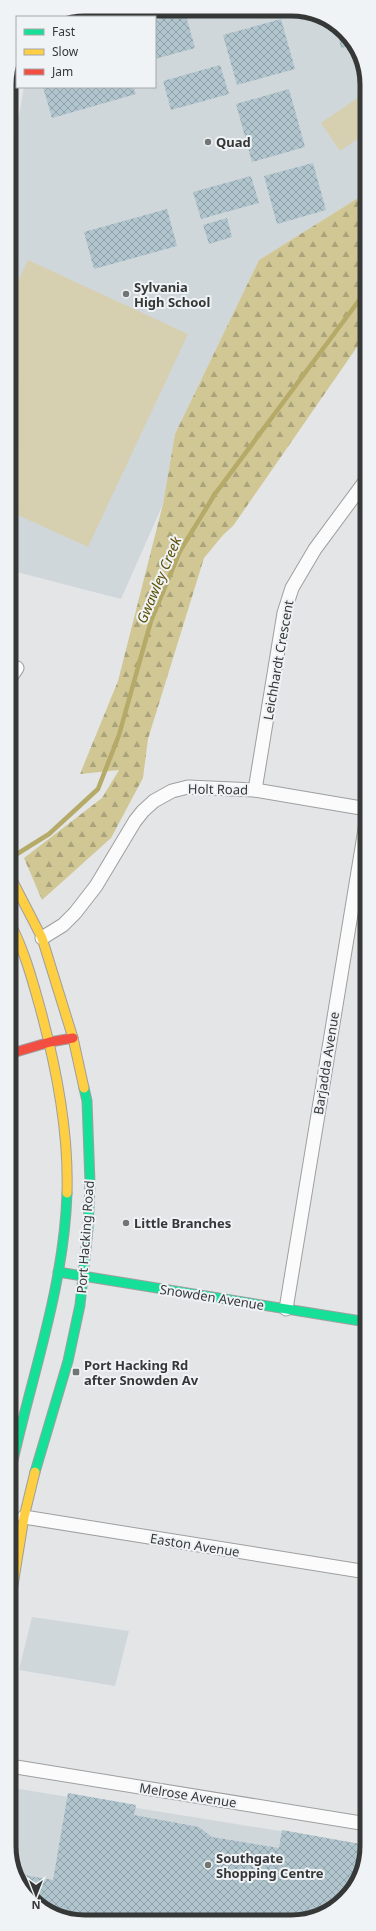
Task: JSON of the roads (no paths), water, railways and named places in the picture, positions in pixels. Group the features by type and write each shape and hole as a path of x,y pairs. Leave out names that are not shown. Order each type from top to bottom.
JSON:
{"main road":[{"name":"Port Hacking Road","path":"16,886 42,938 73,1038 87,1101 90,1143 88,1229 80,1305 68,1361 45,1436 24,1517 16,1567"},
{"name":"Port Hacking Road","path":"16,939 27,968 50,1042 65,1140 67,1187 65,1230 58,1272 41,1354 16,1451"},
{"path":"16,1052 50,1042 73,1038"},
{"name":"Snowden Avenue","path":"58,1272 360,1321"}],"street":[{"name":"Leichhardt Crescent","path":"256,790 284,612 292,588 315,549 360,488"},
{"name":"Holt Road","path":"42,938 63,925 75,914 96,886 135,821 154,801 172,791 188,787 256,790 360,808"},
{"name":"Barjadda Avenue","path":"286,1309 360,860"},
{"name":"Easton Avenue","path":"24,1517 360,1571"},
{"name":"Melrose Avenue","path":"16,1767 360,1823"}],"waterway":[{"name":"Gwawley Creek","path":"16,855 49,834 98,789 119,735 151,621 180,551 215,494 360,299"}],"place":[{"name":"Quad","path":"208,142"},
{"name":"Sylvania High School","path":"126,294"},
{"name":"Little Branches","path":"126,1223"},
{"name":"Port Hacking Rd after Snowden Av","path":"76,1372"},
{"name":"Southgate Shopping Centre","path":"208,1865"}]}
